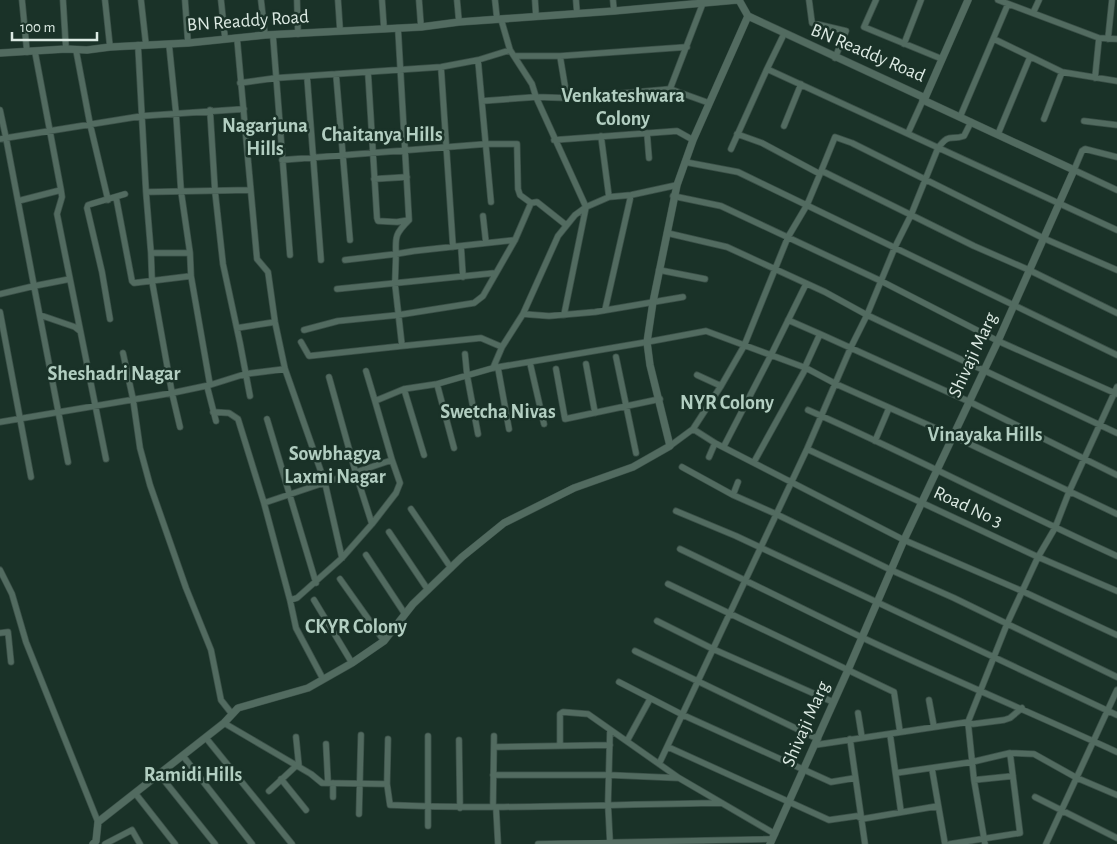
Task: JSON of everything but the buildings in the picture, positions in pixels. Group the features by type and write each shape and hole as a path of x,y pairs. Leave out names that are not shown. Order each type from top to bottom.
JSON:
{"street":[{"path":"22,0 31,52 61,190 62,197 57,214 106,459"},
{"path":"63,0 66,49"},
{"path":"105,0 110,47"},
{"path":"141,0 142,116 152,281 180,427"},
{"path":"185,0 188,43"},
{"path":"221,0 225,38"},
{"path":"261,0 276,78 290,255"},
{"path":"297,0 298,34"},
{"path":"338,0 340,30"},
{"path":"382,0 384,28"},
{"path":"419,0 421,27"},
{"path":"457,0 459,22"},
{"path":"495,0 499,19 510,50 532,84 554,140 586,207 564,314"},
{"path":"534,0 536,16"},
{"path":"576,0 576,13"},
{"path":"613,0 614,11"},
{"name":"BN Readdy Road","path":"0,53 188,43 225,38 340,30 421,27 459,22 614,11 655,4 736,0 748,16 924,99 968,0"},
{"path":"809,0 812,23 846,31 835,58"},
{"path":"876,0 864,27 942,59"},
{"path":"904,44 921,0"},
{"path":"998,0 1099,38 1117,39"},
{"path":"1033,13 1039,0"},
{"path":"1108,39 1112,0"},
{"path":"670,88 703,3"},
{"path":"960,117 1008,4"},
{"path":"670,446 660,399 650,365 647,342 653,302 673,196 693,140 748,16"},
{"path":"398,28 409,220 396,234 395,239 395,284 402,346"},
{"path":"731,149 784,34"},
{"path":"237,38 257,259 268,272 275,322 285,369 325,483 342,558"},
{"path":"1095,78 1099,38"},
{"path":"994,39 1062,72 1117,81"},
{"path":"169,44 181,192 190,253 191,276 216,421"},
{"path":"515,56 560,56 687,47"},
{"path":"76,50 90,124 108,200"},
{"path":"240,83 276,78 400,68 441,67 478,60 510,50"},
{"path":"560,56 567,98"},
{"path":"998,134 1030,57"},
{"path":"478,60 491,202"},
{"path":"441,67 453,247"},
{"path":"767,69 1117,230"},
{"path":"368,72 376,214 378,221 397,222 409,220"},
{"path":"1044,119 1062,72"},
{"path":"336,74 350,240"},
{"path":"307,76 321,260"},
{"path":"784,126 801,84"},
{"path":"482,101 536,97 567,98 670,88 709,103"},
{"path":"908,133 924,99 1117,190"},
{"path":"3,138 142,116 244,109"},
{"path":"0,110 3,138 18,200 68,462"},
{"path":"210,110 215,191 223,264 250,396"},
{"path":"1084,121 1117,125"},
{"path":"659,764 822,416 895,247 927,179 938,148 944,139 964,136 971,122"},
{"path":"554,140 677,131 693,140"},
{"path":"648,133 649,158"},
{"path":"737,134 762,143 821,173 1117,313"},
{"path":"601,136 609,197"},
{"path":"98,822 206,738 238,708 308,688 352,663 384,640 428,590 504,523 574,488 633,467 670,446 693,430 744,346 776,271 788,237 807,205 835,137 852,142 1043,238 1117,270"},
{"path":"282,160 486,144 517,144 518,189 520,195 530,203 537,202 566,225"},
{"path":"1074,170 1082,150 1085,148 1117,157"},
{"path":"686,162 738,172 1117,355"},
{"name":"Shivaji Marg","path":"772,839 817,742 904,540 970,402 1074,170"},
{"path":"374,179 407,177"},
{"path":"509,429 495,368 502,347 523,314 558,236 575,215 586,207 609,197 631,195 677,185"},
{"path":"18,200 61,190"},
{"path":"146,192 250,190"},
{"path":"110,319 102,272 87,208 88,205 125,194"},
{"path":"605,310 631,195"},
{"path":"673,196 721,206 881,281 998,341 1116,391 1069,492 1055,528 1038,557 1007,624 968,722 974,780 984,841"},
{"path":"116,197 132,282 191,276"},
{"path":"304,330 338,321 398,315 474,303 483,296 515,240 530,203"},
{"path":"483,216 486,243"},
{"path":"667,233 727,247 1117,433"},
{"path":"345,260 515,240"},
{"path":"460,246 463,277"},
{"path":"151,253 190,253"},
{"path":"659,270 705,279"},
{"path":"337,289 495,273"},
{"path":"0,294 70,279"},
{"path":"724,446 806,284"},
{"path":"523,314 549,316 605,310 683,296"},
{"path":"0,312 31,477"},
{"path":"40,315 75,327 80,331"},
{"path":"788,320 970,402 1117,475"},
{"path":"237,328 275,322"},
{"path":"375,401 404,389 437,384 495,368 706,331 805,367 836,384 953,436 1117,514"},
{"path":"754,462 805,367 820,334"},
{"path":"301,342 309,356 481,338 502,347"},
{"path":"122,354 140,448 150,485 186,588 211,650 221,700 232,714"},
{"path":"465,354 478,434"},
{"path":"616,357 636,453"},
{"path":"530,363 544,424"},
{"path":"586,364 595,413"},
{"path":"0,422 21,420 172,393 209,386 245,374 285,369"},
{"path":"556,370 565,419 660,399"},
{"path":"290,600 297,598 316,583 342,558 372,524 400,487 366,372"},
{"path":"697,375 721,386"},
{"path":"329,377 372,524"},
{"path":"437,384 454,448"},
{"path":"404,389 424,455"},
{"path":"875,440 889,408"},
{"path":"808,410 1117,556"},
{"path":"213,412 229,414 238,419 264,503 296,628 323,679"},
{"path":"267,418 316,583"},
{"path":"693,430 904,540 1117,635"},
{"path":"709,457 715,442"},
{"name":"Road No 3","path":"807,449 1038,557 1117,591"},
{"path":"264,503 356,474 392,460"},
{"path":"682,467 733,495 954,598 1117,677"},
{"path":"733,495 738,482"},
{"path":"411,509 451,568"},
{"path":"676,511 736,536 760,549 1117,715"},
{"path":"389,532 428,590"},
{"path":"680,549 862,637 1117,752"},
{"path":"366,555 405,614"},
{"path":"0,570 12,594 26,642 98,822 95,843"},
{"path":"340,579 384,640"},
{"path":"668,584 894,692 900,732"},
{"path":"314,600 352,663"},
{"path":"658,621 713,648 834,702"},
{"path":"0,633 8,632 11,662"},
{"path":"635,651 817,742 862,738 968,722 973,724 1004,720 1010,718 1022,708"},
{"path":"619,682 683,715 831,782 855,778"},
{"path":"1046,844 1117,690"},
{"path":"627,741 650,698"},
{"path":"930,700 934,727"},
{"path":"560,746 560,714 563,712 588,714 679,778 721,803 772,839"},
{"path":"858,713 862,738"},
{"path":"224,723 298,766 322,783 387,784"},
{"path":"610,730 608,804 610,843"},
{"path":"890,734 901,812"},
{"path":"359,814 361,735"},
{"path":"428,736 428,826"},
{"path":"494,736 494,807 498,844"},
{"path":"296,737 298,766"},
{"path":"206,738 292,844"},
{"path":"388,739 387,784 390,805 460,808 721,803"},
{"path":"850,739 865,844"},
{"path":"459,740 460,808"},
{"path":"326,744 333,797"},
{"path":"494,747 610,745"},
{"path":"668,747 829,820 857,816 862,819 938,806"},
{"path":"950,844 984,841 1020,833 1010,753"},
{"path":"896,774 972,762 1010,753 1034,754 1077,778 1117,795"},
{"path":"183,756 252,844"},
{"path":"269,791 298,766"},
{"path":"932,769 945,844"},
{"path":"159,774 215,844"},
{"path":"493,775 609,774 679,778"},
{"path":"974,780 1013,776"},
{"path":"281,779 306,810"},
{"path":"135,793 175,844"},
{"path":"1035,797 1117,838"},
{"path":"105,844 132,830 140,844"},
{"path":"538,844 772,839"}],"district":[{"name":"Venkateshwara Colony","path":"623,108"},
{"name":"Chaitanya Hills","path":"382,135"},
{"name":"Nagarjuna Hills","path":"265,138"},
{"name":"Sheshadri Nagar","path":"114,374"},
{"name":"NYR Colony","path":"727,403"},
{"name":"Swetcha Nivas","path":"498,412"},
{"name":"Vinayaka Hills","path":"985,435"},
{"name":"Sowbhagya Laxmi Nagar","path":"335,466"},
{"name":"CKYR Colony","path":"356,627"},
{"name":"Ramidi Hills","path":"193,775"}]}
